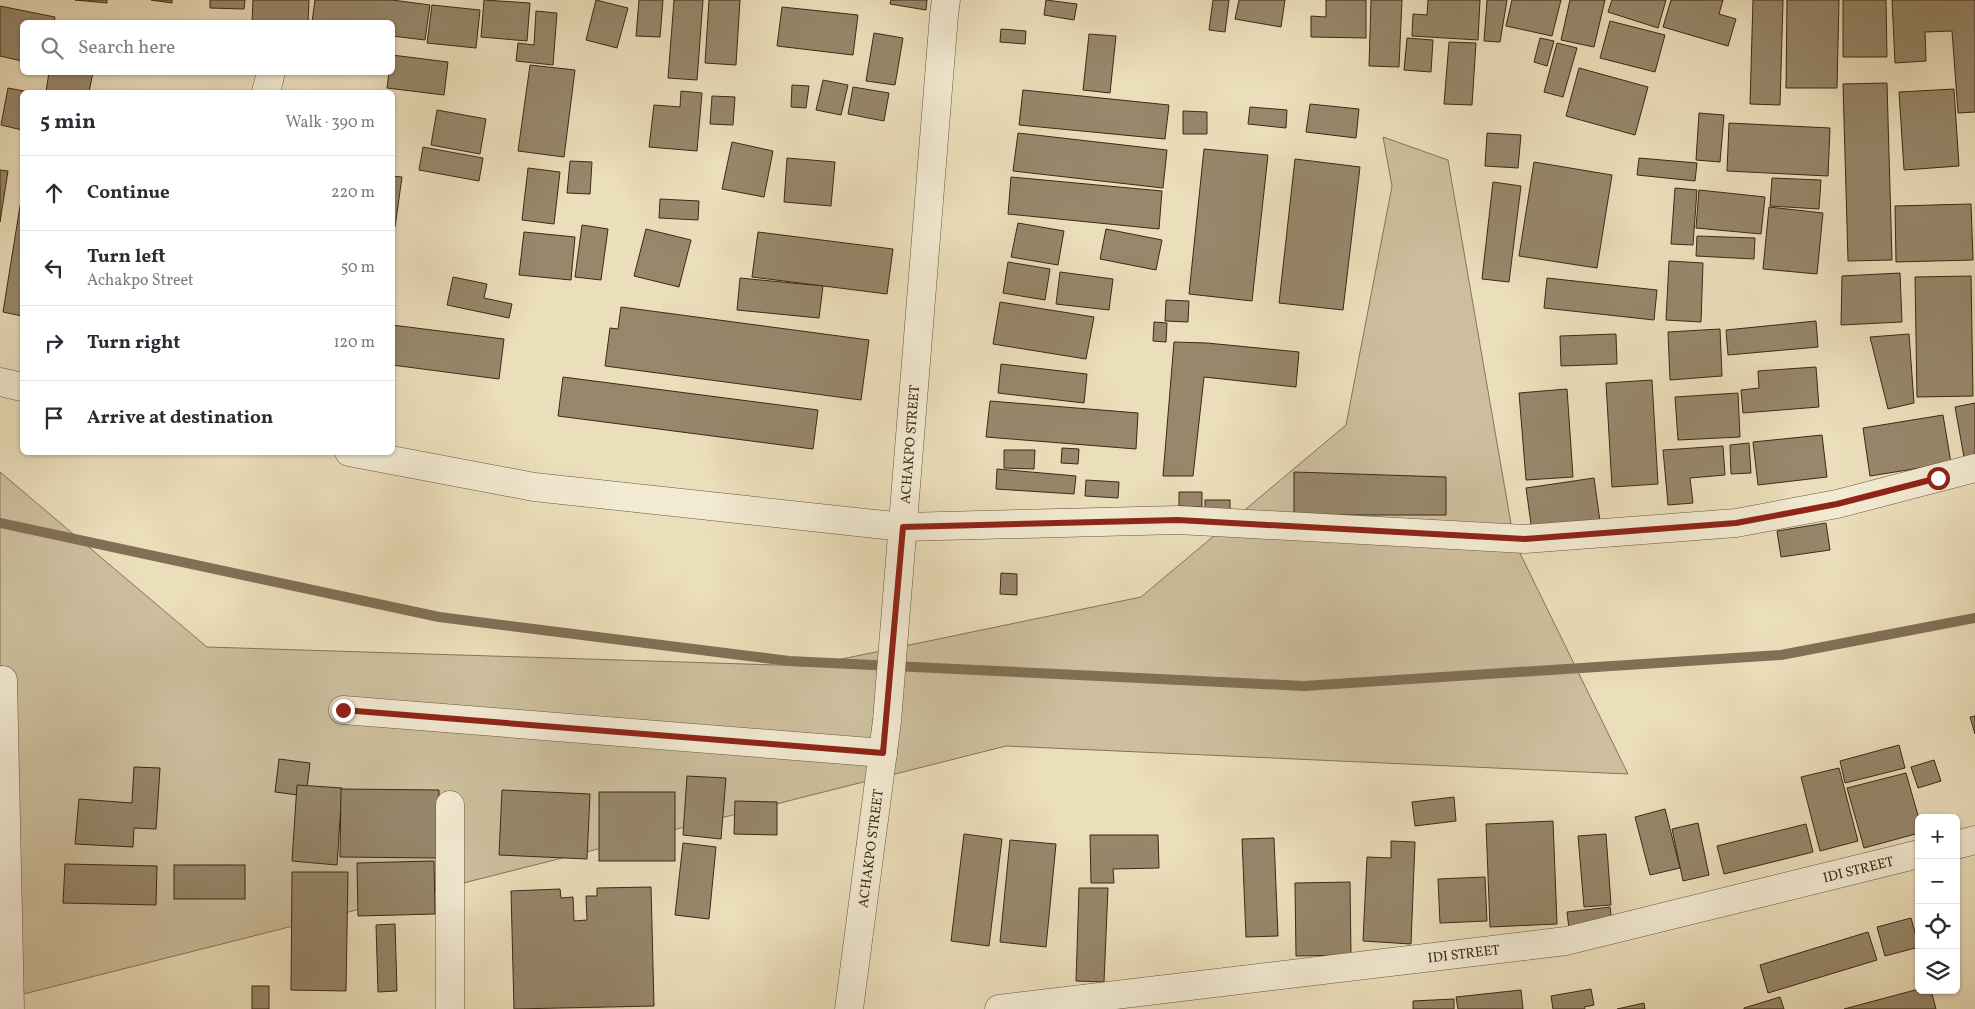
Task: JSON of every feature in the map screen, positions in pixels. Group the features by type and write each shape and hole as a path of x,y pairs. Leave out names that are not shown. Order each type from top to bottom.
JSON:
{"street":[{"name":"ACHAKPO STREET","path":"849,1009 887,721 946,0"},
{"path":"266,90 270,75"},
{"path":"0,382 20,387"},
{"path":"365,455 534,487 903,527 1178,520 1525,539 1736,523 1837,504 1975,468"},
{"path":"3,680 10,1009"},
{"path":"343,710 883,753"},
{"path":"450,805 450,1009"},
{"path":"1960,844 1975,840"},
{"name":"IDI STREET","path":"999,1009 1566,942 1915,855"}],"shaded area":[{"path":"1383,137 1448,160 1514,541 1628,774 1006,746 0,1000 0,472 207,647 808,666 1141,597 1346,425 1392,186"}],"building":[{"path":"75,0 107,0 107,3"},
{"path":"151,0 172,0 172,3"},
{"path":"210,0 245,0 244,9 210,8"},
{"path":"253,0 309,0 308,20 252,20"},
{"path":"315,0 392,0 430,5 425,40 395,36 395,20 312,20"},
{"path":"484,0 530,3 527,41 481,37"},
{"path":"596,0 628,8 617,48 586,40"},
{"path":"639,0 663,0 660,37 636,36"},
{"path":"674,0 703,0 697,80 668,78"},
{"path":"709,0 740,0 736,65 705,63"},
{"path":"891,0 927,0 926,10 890,4"},
{"path":"1046,0 1077,4 1074,20 1044,15"},
{"path":"1213,0 1229,0 1225,32 1209,30"},
{"path":"1239,0 1285,0 1281,27 1235,19"},
{"path":"1326,0 1366,0 1366,38 1311,37 1311,16 1326,17"},
{"path":"1371,0 1402,0 1399,67 1369,66"},
{"path":"1428,0 1480,0 1478,40 1412,36 1413,14 1427,15"},
{"path":"1487,0 1507,0 1500,42 1484,41"},
{"path":"1512,0 1561,0 1552,36 1506,26"},
{"path":"1570,0 1605,0 1594,47 1561,40"},
{"path":"1612,0 1666,0 1658,28 1608,12"},
{"path":"1671,0 1723,0 1719,14 1736,19 1728,46 1663,27"},
{"path":"1753,0 1783,0 1780,105 1750,104"},
{"path":"1787,0 1839,0 1837,88 1786,88"},
{"path":"1843,0 1886,0 1887,57 1843,57"},
{"path":"1892,0 1975,0 1975,112 1958,113 1952,31 1925,32 1926,61 1895,63"},
{"path":"432,5 480,10 476,48 427,43"},
{"path":"0,6 55,17 54,20 20,20 20,61 0,56"},
{"path":"782,7 858,15 853,55 777,46"},
{"path":"536,11 557,13 553,65 516,61 518,43 534,45"},
{"path":"1610,21 1665,35 1655,72 1600,58"},
{"path":"1001,29 1026,31 1025,44 1000,42"},
{"path":"874,33 903,38 895,85 866,81"},
{"path":"1089,34 1116,36 1110,93 1083,90"},
{"path":"1407,38 1433,40 1431,72 1404,70"},
{"path":"1540,38 1554,41 1547,66 1534,62"},
{"path":"1449,42 1476,43 1472,105 1444,104"},
{"path":"1557,43 1577,48 1563,97 1544,92"},
{"path":"395,55 448,62 444,95 387,88 389,75 395,75"},
{"path":"530,65 575,70 564,157 518,151"},
{"path":"1579,68 1648,87 1635,135 1566,116"},
{"path":"49,75 92,75 89,90 46,90"},
{"path":"823,80 848,85 841,115 816,110"},
{"path":"1887,83 1892,260 1848,261 1843,84"},
{"path":"792,85 809,86 806,108 791,107"},
{"path":"853,87 889,93 884,121 848,114"},
{"path":"8,88 20,90 20,130 1,125"},
{"path":"1954,89 1959,166 1904,170 1899,92"},
{"path":"1023,90 1169,105 1165,139 1019,125"},
{"path":"681,91 702,93 697,151 649,147 654,105 680,107"},
{"path":"712,96 735,97 733,125 710,124"},
{"path":"1310,104 1359,109 1356,138 1306,132"},
{"path":"1250,107 1287,110 1286,128 1248,124"},
{"path":"437,110 486,119 480,154 431,145"},
{"path":"1183,111 1207,112 1207,134 1183,134"},
{"path":"1699,113 1724,115 1720,162 1696,160"},
{"path":"1729,123 1830,128 1828,176 1727,171"},
{"path":"1018,133 1167,150 1163,188 1013,171"},
{"path":"1487,133 1521,135 1518,168 1485,166"},
{"path":"732,142 773,151 764,197 722,189"},
{"path":"423,147 483,158 479,181 419,170"},
{"path":"1204,149 1268,155 1252,301 1189,294"},
{"path":"787,158 835,162 831,206 784,202"},
{"path":"1639,158 1697,163 1695,181 1637,175"},
{"path":"1295,159 1360,167 1343,310 1279,303"},
{"path":"570,161 592,162 590,194 567,193"},
{"path":"1534,162 1612,175 1597,268 1519,256"},
{"path":"528,168 560,172 554,224 522,220"},
{"path":"0,170 8,171 0,222"},
{"path":"395,176 402,177 395,227"},
{"path":"1011,177 1162,191 1159,229 1008,214"},
{"path":"1772,178 1821,180 1819,209 1770,206"},
{"path":"1493,182 1521,186 1509,282 1482,279"},
{"path":"1675,188 1697,190 1693,245 1671,244"},
{"path":"1699,190 1765,197 1761,234 1696,228"},
{"path":"660,199 699,201 698,220 659,218"},
{"path":"1971,204 1973,260 1896,262 1895,206"},
{"path":"20,206 20,316 3,312"},
{"path":"1769,207 1823,213 1817,274 1763,269"},
{"path":"1018,223 1064,231 1058,265 1011,257"},
{"path":"582,225 608,229 601,280 575,277"},
{"path":"646,229 691,240 679,287 634,276"},
{"path":"1106,229 1162,240 1156,270 1100,259"},
{"path":"524,232 575,237 571,280 519,275"},
{"path":"758,232 893,249 887,294 752,277"},
{"path":"1697,236 1755,238 1754,259 1696,256"},
{"path":"1669,261 1703,263 1701,322 1666,320"},
{"path":"1008,262 1050,269 1045,300 1003,293"},
{"path":"1060,272 1113,279 1109,310 1056,304"},
{"path":"1900,273 1902,322 1841,325 1842,276"},
{"path":"1971,276 1973,396 1917,397 1915,277"},
{"path":"453,277 487,284 484,298 512,304 509,318 447,305"},
{"path":"740,278 823,286 819,318 737,310"},
{"path":"1547,278 1657,290 1654,320 1544,308"},
{"path":"1166,300 1189,301 1188,322 1165,321"},
{"path":"1000,302 1094,317 1086,359 993,344"},
{"path":"621,307 869,340 861,400 605,366 610,328 618,329"},
{"path":"1816,321 1818,347 1728,355 1726,330"},
{"path":"1154,322 1167,323 1166,342 1153,341"},
{"path":"395,325 504,339 499,379 395,365"},
{"path":"1720,329 1722,376 1670,380 1668,332"},
{"path":"1616,334 1617,364 1561,366 1560,336"},
{"path":"1909,334 1914,403 1888,409 1870,337"},
{"path":"1174,342 1207,343 1299,352 1296,387 1204,377 1193,476 1163,476"},
{"path":"1001,364 1087,374 1084,403 998,393"},
{"path":"1816,367 1819,407 1743,413 1741,390 1759,388 1758,371"},
{"path":"563,377 818,410 813,449 558,416"},
{"path":"1652,380 1658,484 1612,487 1606,383"},
{"path":"1567,389 1573,477 1526,480 1519,393"},
{"path":"1738,393 1740,437 1678,440 1675,397"},
{"path":"990,401 1138,413 1136,449 986,437"},
{"path":"1975,403 1975,456 1964,457 1955,407"},
{"path":"1943,415 1951,463 1870,476 1863,428"},
{"path":"1822,435 1827,477 1758,485 1753,442"},
{"path":"1749,443 1751,473 1731,474 1730,445"},
{"path":"1723,446 1725,475 1690,478 1693,503 1668,505 1663,450"},
{"path":"1062,448 1079,449 1078,464 1061,463"},
{"path":"1004,450 1035,450 1034,469 1004,468"},
{"path":"997,469 1076,476 1074,494 996,489"},
{"path":"1294,472 1446,477 1446,515 1294,515"},
{"path":"1594,478 1600,521 1532,531 1526,488"},
{"path":"1086,480 1119,482 1118,498 1085,496"},
{"path":"1179,492 1202,492 1202,507 1179,506"},
{"path":"1205,500 1230,500 1230,519 1205,519"},
{"path":"1826,523 1830,550 1781,557 1777,531"},
{"path":"1001,573 1017,574 1017,595 1000,594"},
{"path":"1975,716 1975,734 1970,717"},
{"path":"1899,745 1905,768 1845,783 1840,761"},
{"path":"279,759 310,763 306,796 275,792"},
{"path":"1934,760 1941,781 1918,788 1911,767"},
{"path":"134,767 160,768 156,829 134,828 133,847 75,844 79,799 132,803"},
{"path":"1839,768 1858,841 1820,851 1801,777"},
{"path":"1906,773 1918,814 1915,814 1915,834 1864,848 1847,788"},
{"path":"687,776 726,778 721,839 683,835"},
{"path":"297,785 342,788 337,865 292,861"},
{"path":"341,789 439,790 439,858 340,857"},
{"path":"502,790 590,794 587,859 499,855"},
{"path":"599,792 675,792 675,861 599,861"},
{"path":"1454,797 1456,821 1415,826 1412,802"},
{"path":"735,801 777,802 777,835 734,834"},
{"path":"1665,809 1680,868 1650,875 1635,817"},
{"path":"1553,821 1557,924 1490,927 1486,824"},
{"path":"1698,823 1709,875 1683,881 1672,829"},
{"path":"1806,824 1813,852 1724,874 1717,846"},
{"path":"964,834 1002,839 989,946 951,941"},
{"path":"1606,834 1611,905 1584,907 1578,836"},
{"path":"1090,835 1158,835 1159,868 1113,869 1114,883 1091,883"},
{"path":"1274,838 1278,936 1246,937 1242,839"},
{"path":"1010,840 1056,844 1046,947 1000,942"},
{"path":"1391,841 1415,842 1411,944 1363,941 1367,857 1391,858"},
{"path":"683,843 716,847 709,919 675,915"},
{"path":"434,861 435,914 358,916 357,863"},
{"path":"65,864 157,866 156,905 63,903"},
{"path":"174,865 245,865 245,899 174,899"},
{"path":"292,872 348,872 346,991 291,990"},
{"path":"1485,877 1487,921 1440,923 1438,879"},
{"path":"1350,882 1351,955 1296,956 1295,883"},
{"path":"651,887 654,1006 514,1009 511,891 560,889 561,898 573,897 574,921 587,920 586,896 597,896 597,888"},
{"path":"1079,888 1108,888 1104,982 1076,981"},
{"path":"1610,907 1612,924 1569,929 1567,912"},
{"path":"1911,918 1915,932 1915,948 1885,956 1877,927"},
{"path":"395,924 397,991 378,992 376,925"},
{"path":"1868,932 1877,960 1768,993 1760,965"},
{"path":"252,986 269,986 269,1009 252,1009"},
{"path":"1591,989 1594,1005 1584,1007 1585,1009 1553,1009 1551,996"},
{"path":"1521,990 1523,1009 1458,1009 1456,997"},
{"path":"1915,990 1915,994 1932,994 1936,1009 1844,1009"},
{"path":"1780,997 1784,1009 1744,1009 1744,1008"},
{"path":"1454,999 1454,1009 1413,1009 1413,1001"},
{"path":"1644,1003 1645,1009 1617,1009"}],"waterway":[{"path":"0,523 439,617 789,661 1304,686 1781,655 1975,618"}],"route":[{"path":"343,710 883,753 903,527 1178,520 1525,539 1736,523 1837,504 1938,478"}]}
